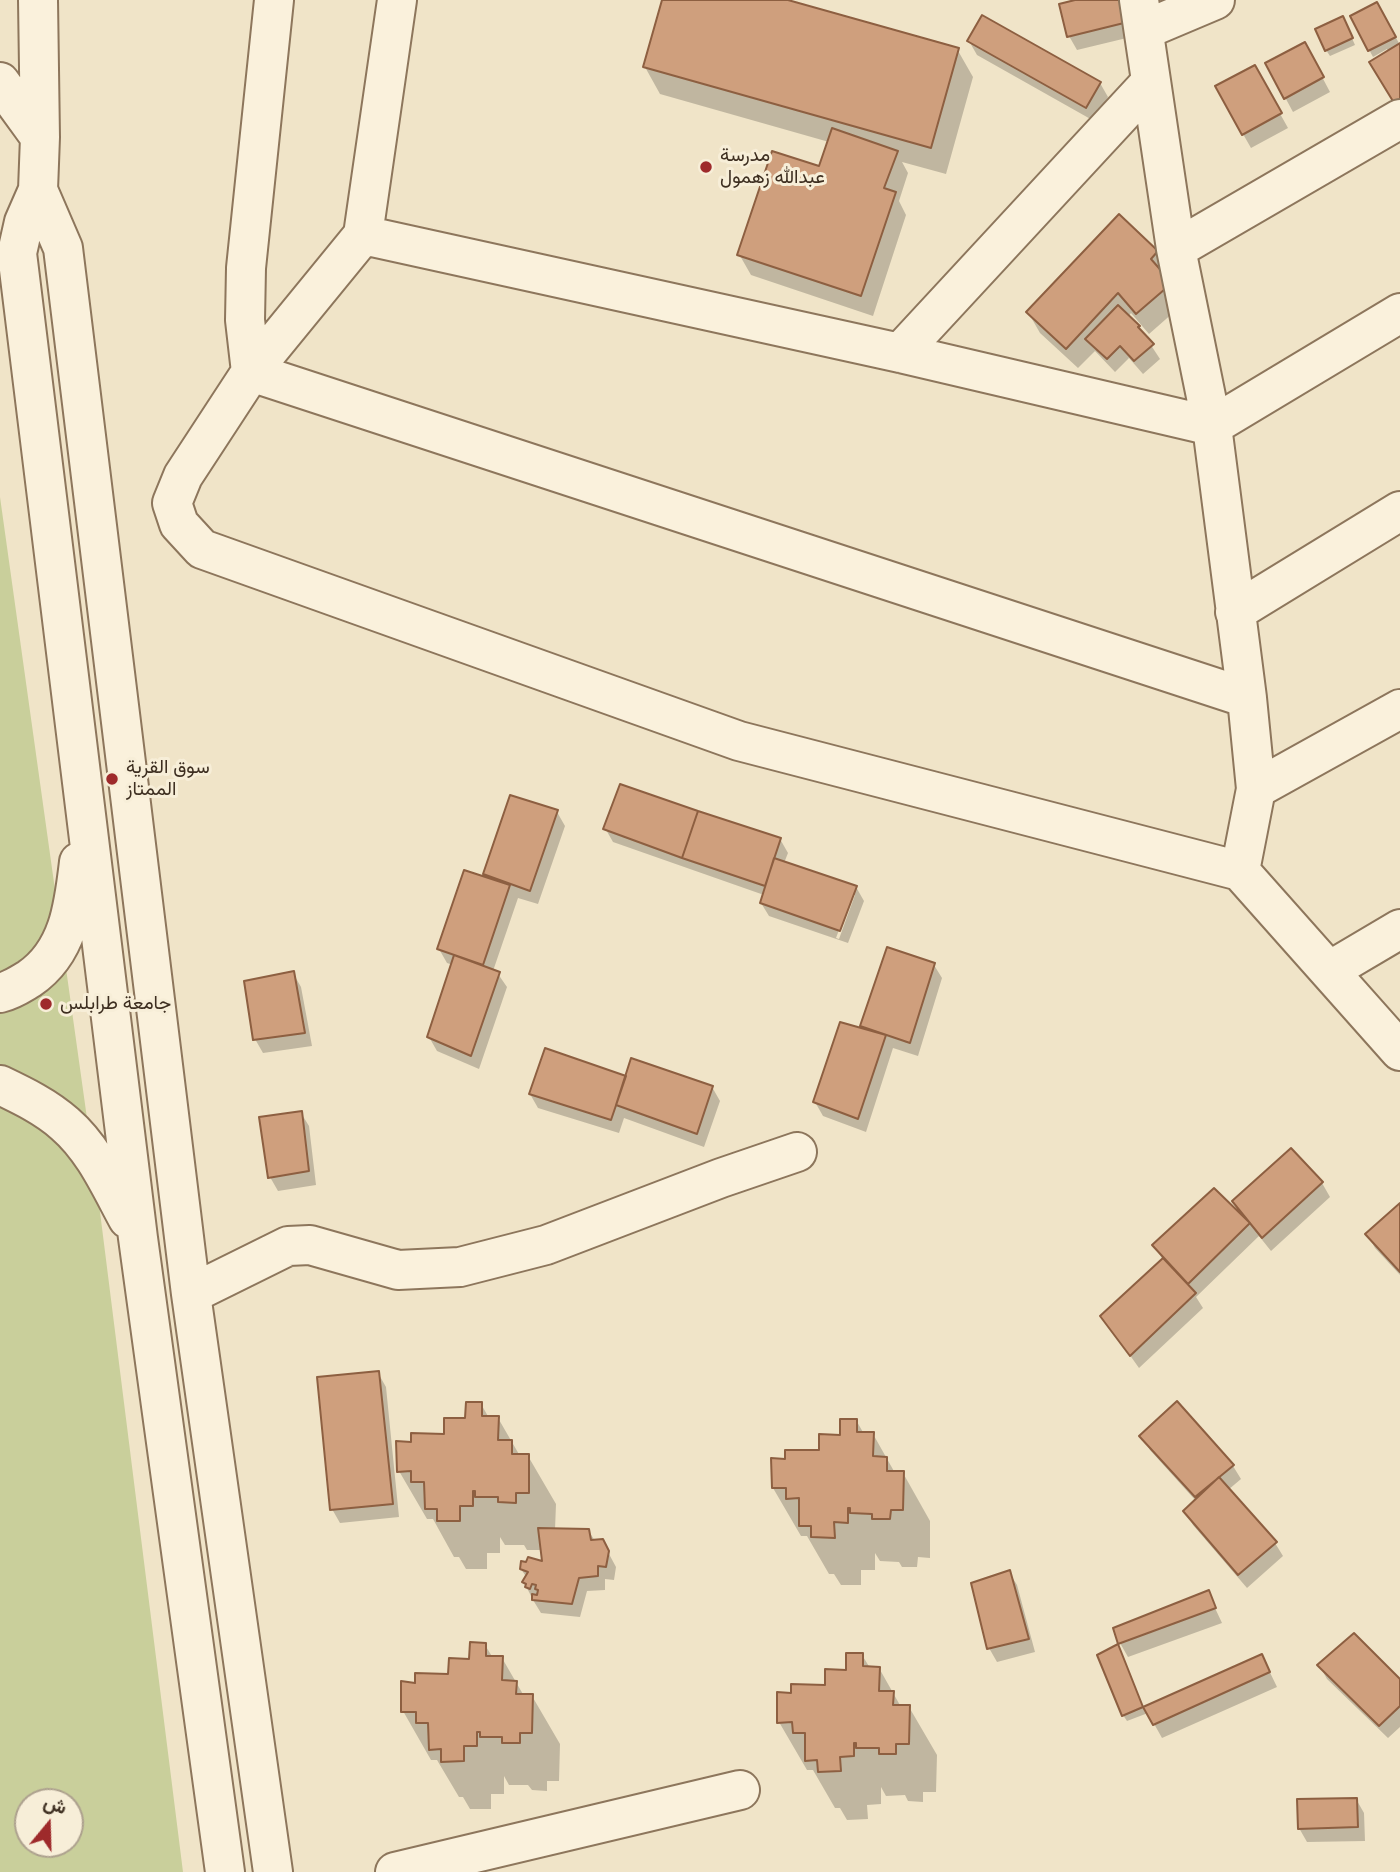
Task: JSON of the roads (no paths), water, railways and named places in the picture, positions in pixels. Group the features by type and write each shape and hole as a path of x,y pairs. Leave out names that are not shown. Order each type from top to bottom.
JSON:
{"street":[{"path":"38,0 38,190 24,222 17,253 138,1238 225,1872"},
{"path":"251,372 245,320 246,268 274,0"},
{"path":"397,0 363,234 251,372 183,476 172,503 179,524 202,549 739,741 1240,871 1400,1051"},
{"path":"1214,0 1142,15 1176,249 1212,426 1247,698 1256,789 1240,871"},
{"path":"0,82 40,137"},
{"path":"900,353 1152,82"},
{"path":"1176,249 1400,119"},
{"path":"38,190 63,248 191,1294 273,1872"},
{"path":"363,234 900,353 1212,426 1400,313"},
{"path":"251,372 1247,698"},
{"path":"1235,612 1400,511"},
{"path":"1256,789 1400,709"},
{"path":"0,993 12,990 40,972 61,944 73,910 87,808"},
{"path":"1329,971 1400,929"},
{"path":"0,1085 31,1100 66,1125 98,1163 138,1238"},
{"path":"191,1294 288,1247 310,1245 398,1270 460,1267 546,1245 797,1152"},
{"path":"395,1872 452,1866 740,1790"}],"place":[{"name":"مدرسة عبدالله زهمول","path":"706,167"},
{"name":"سوق القرية الممتاز","path":"112,779"},
{"name":"جامعة طرابلس","path":"46,1004"}]}
